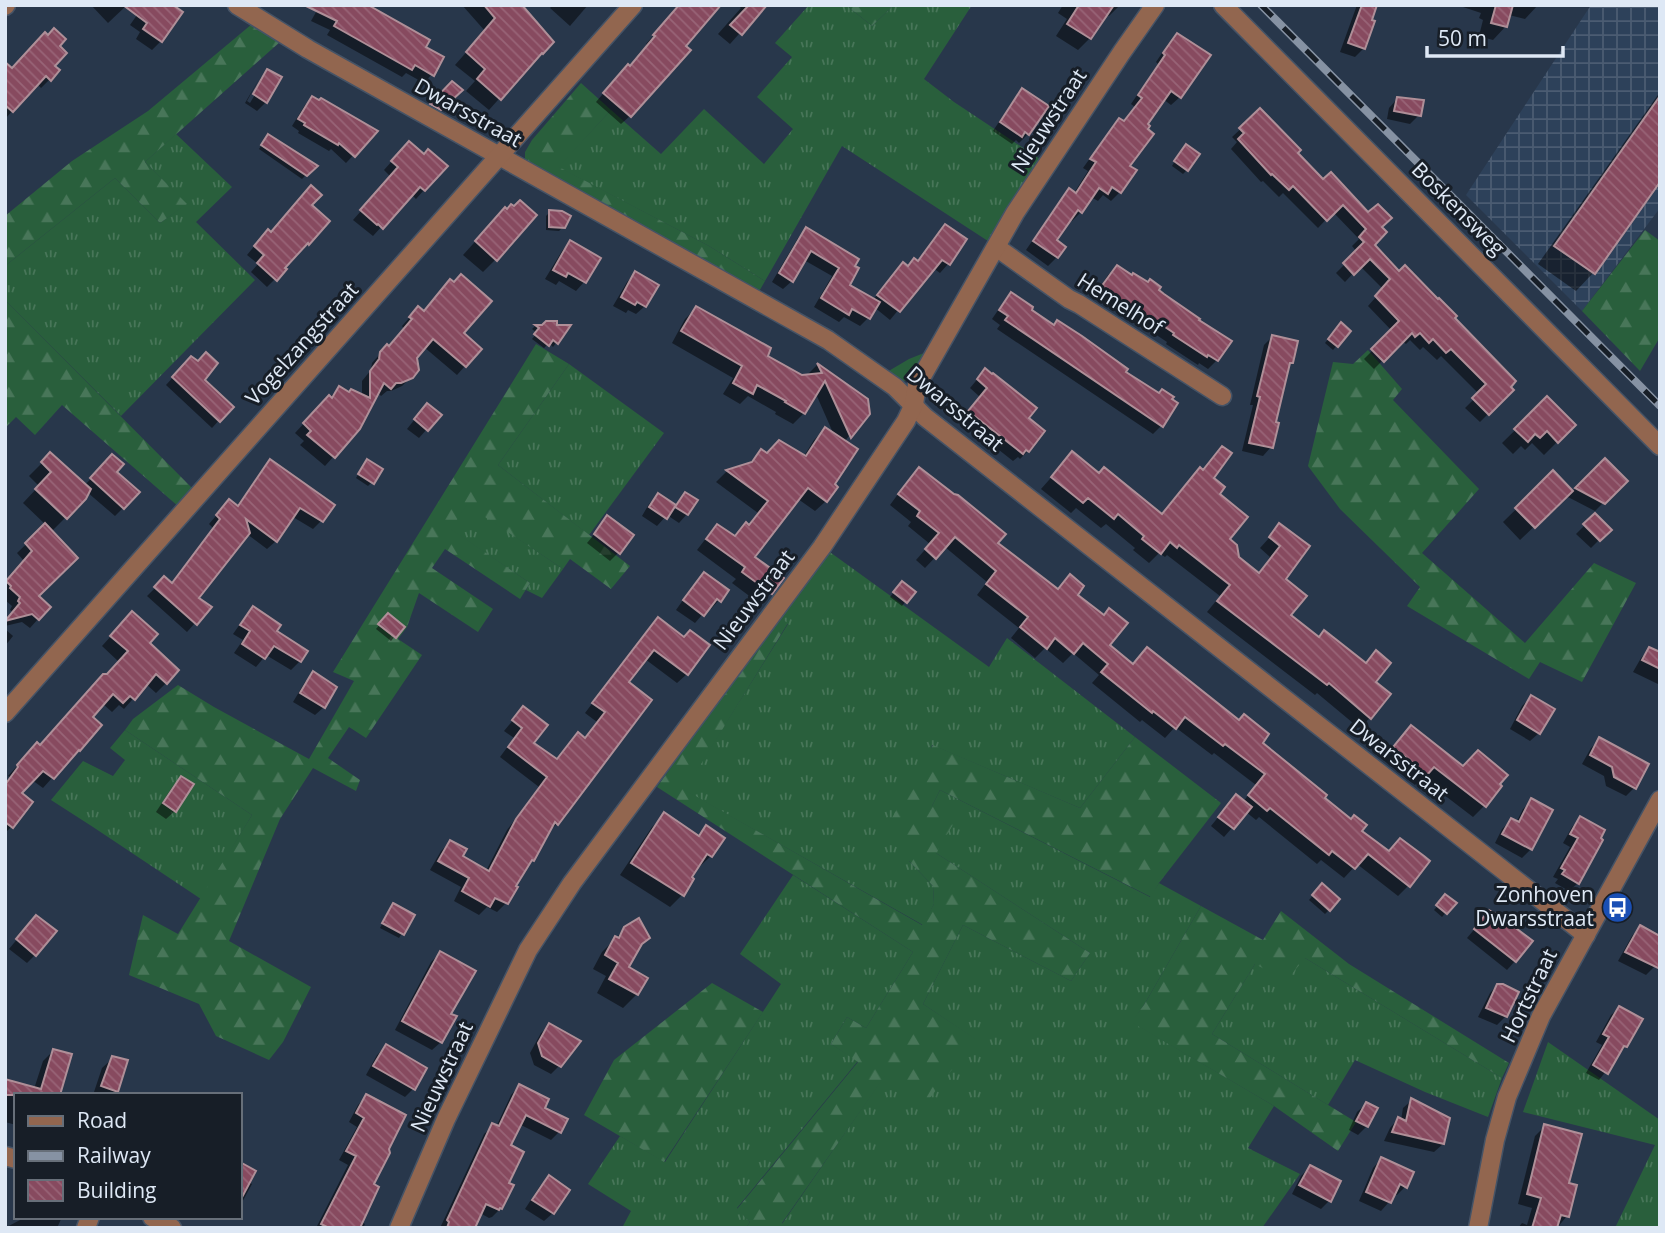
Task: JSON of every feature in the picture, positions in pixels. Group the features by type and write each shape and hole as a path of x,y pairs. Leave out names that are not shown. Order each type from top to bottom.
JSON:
{"street":[{"name":"Dwarsstraat","path":"237,5 307,49 828,340 895,387 936,426 1586,935"},
{"name":"Vogelzangstraat","path":"5,713 633,5"},
{"name":"Nieuwstraat","path":"399,1228 446,1119 528,950 572,883 822,547 906,421 914,404 917,385 1016,213 1155,5"},
{"name":"Boskensweg","path":"1223,5 1660,446"},
{"name":"Hemelhof","path":"996,247 1069,299 1222,396"},
{"name":"Hortstraat","path":"1478,1228 1495,1140 1507,1097 1541,1016 1660,800"},
{"path":"156,1219 172,1228"}],"shaded area":[{"path":"1591,5 1660,5 1660,208 1582,311 1466,195"}],"green space":[{"path":"809,5 846,5 872,26 894,5 972,5 924,79 1043,161 991,243 842,146 765,281 709,246 558,167 611,110 661,154 704,109 764,164 793,129 757,97 792,57 775,43"},
{"path":"846,5 894,5 872,26"},
{"path":"252,24 280,42 145,162 187,204 160,223 115,178 5,266 5,216 72,161 148,111"},
{"path":"581,83 611,110 559,167 709,246 765,281 757,295 525,161 525,152 532,140"},
{"path":"176,134 232,187 196,222 255,280 121,416 5,300 5,266 115,178 160,223 186,204 145,162"},
{"path":"1645,230 1660,241 1660,337 1640,371 1582,311"},
{"path":"5,300 194,490 179,507 62,405 35,435 16,417 5,428"},
{"path":"536,344 569,364 498,465 630,566 611,589 570,559 563,569 467,505 451,529 530,583 520,599 445,549 432,568 493,609 478,632 419,593 407,627 398,639 422,655 366,738 349,727 328,758 360,780 356,791 313,768 280,819 229,941 311,987 283,1042 269,1060 216,1036 199,1004 129,975 143,915 178,934 252,815 125,730 133,719 178,685 309,759 354,681 333,672"},
{"path":"1368,350 1402,389 1393,400 1479,489 1422,553 1525,643 1594,563 1636,583 1582,682 1540,662 1529,679 1407,606 1420,587 1340,509 1308,466 1333,362 1353,364"},
{"path":"929,351 910,380 902,381 887,372 909,359"},
{"path":"569,364 664,433 589,535 498,465"},
{"path":"467,504 563,569 542,598 526,590 530,583 450,529"},
{"path":"827,550 989,667 1007,638 1135,737 1080,808 932,745 909,861 933,886 934,904 923,925 684,790 788,624 778,617"},
{"path":"778,617 788,623 685,790 922,925 934,904 933,886 909,861 892,818 933,745 1080,808 1135,737 1221,803 1151,897 940,790 932,806 957,818 936,853 1090,953 1071,981 963,925 923,1004 976,1039 926,1103 885,1076 782,1223 787,1228 746,1228 750,1222 737,1209 858,1062 831,1044 847,1017 866,1028 913,952 657,787"},
{"path":"125,730 252,815 201,899 51,800 83,761 113,776 125,760 110,748"},
{"path":"940,790 1150,897 1159,883 1201,906 1132,1022 1274,1106 1248,1148 1300,1174 1262,1228 787,1228 782,1224 885,1075 975,1039 923,1004 963,925 1071,981 1090,953 936,853 932,806"},
{"path":"793,875 913,952 866,1028 847,1017 831,1044 858,1061 737,1208 750,1222 746,1228 622,1228 631,1211 588,1184 620,1136 665,1162 781,984 740,954"},
{"path":"1201,906 1263,940 1281,911 1349,964 1509,1063 1502,1078 1305,958 1286,981 1255,964 1212,1034 1356,1122 1338,1151 1274,1106 1131,1022 1144,1005"},
{"path":"1305,958 1502,1078 1488,1117 1355,1060 1328,1105 1212,1034 1255,964"},
{"path":"712,983 763,1012 664,1162 584,1115 614,1060"},
{"path":"1548,1042 1660,1120 1660,1228 1615,1228 1655,1145 1523,1112"}],"building":[{"path":"123,5 173,5 183,12 162,42 143,29 147,23"},
{"path":"304,5 368,5 430,40 426,47 444,57 434,76 415,65 412,70 334,26 337,21"},
{"path":"484,5 522,5 554,42 501,100 477,79 485,69 466,52 495,18"},
{"path":"679,5 721,5 686,46 691,50 631,117 603,93 628,64 630,66"},
{"path":"749,5 767,5 742,35 730,25"},
{"path":"1079,5 1114,5 1091,39 1067,24"},
{"path":"1362,5 1377,5 1372,20 1375,21 1365,49 1348,43"},
{"path":"1496,5 1513,5 1507,27 1491,23"},
{"path":"54,28 66,39 60,46 67,53 55,66 60,70 51,81 46,76 13,112 5,105 5,62 12,68 45,32 48,35"},
{"path":"1177,33 1211,55 1181,98 1171,91 1148,124 1148,129 1154,134 1130,166 1137,170 1121,193 1112,187 1108,194 1099,188 1082,213 1078,210 1057,240 1066,247 1058,258 1033,241 1069,188 1076,193 1096,162 1090,159 1119,118 1124,121 1142,98 1138,95"},
{"path":"267,69 282,77 267,103 253,94"},
{"path":"452,81 463,90 441,110 430,104"},
{"path":"1022,88 1049,106 1029,135 1025,132 1022,137 1000,122"},
{"path":"312,96 319,100 321,98 378,131 355,157 339,143 338,145 298,119"},
{"path":"1660,96 1660,182 1595,274 1554,246"},
{"path":"1397,97 1424,100 1421,116 1394,111"},
{"path":"1260,108 1301,150 1298,153 1323,179 1331,172 1368,212 1378,204 1392,218 1382,227 1387,232 1375,245 1399,271 1405,265 1457,316 1455,318 1516,381 1511,387 1514,390 1489,415 1472,398 1486,384 1451,349 1446,353 1433,339 1429,343 1420,333 1415,337 1412,333 1384,362 1371,349 1399,321 1375,296 1390,279 1370,259 1354,275 1343,263 1364,242 1359,237 1366,229 1343,205 1327,221 1293,186 1289,190 1271,175 1238,139 1244,133 1239,128"},
{"path":"268,134 318,166 307,176 261,145"},
{"path":"409,141 424,154 428,149 448,166 425,191 420,187 383,229 360,210 398,167 391,161"},
{"path":"1186,144 1200,154 1188,171 1174,161"},
{"path":"311,185 322,195 312,205 330,221 285,268 287,269 277,281 257,263 264,255 254,246 268,229 271,232"},
{"path":"520,200 537,215 497,261 475,241 505,207 507,209 511,204 514,206"},
{"path":"549,210 562,211 571,216 565,228 549,227"},
{"path":"945,224 967,239 950,265 942,260 900,312 877,295 903,262 908,266 914,258 918,261"},
{"path":"806,227 859,259 855,266 859,268 850,285 880,302 870,319 852,309 849,315 821,298 839,268 811,251 793,282 779,273"},
{"path":"570,240 601,258 586,283 568,273 566,277 553,270"},
{"path":"1117,265 1148,282 1150,279 1161,287 1159,290 1164,294 1232,341 1218,361 1208,355 1207,357 1101,287"},
{"path":"635,271 659,285 646,307 637,302 635,305 621,297"},
{"path":"461,274 492,301 464,333 482,349 466,367 433,339 417,358 419,370 413,378 396,383 391,389 384,383 360,429 335,458 307,435 311,431 303,423 329,395 332,398 339,386 370,398 370,371 379,359 380,352 387,344 389,346 412,319 409,317 418,306 424,311 450,279 454,282"},
{"path":"1011,292 1054,325 1057,320 1082,336 1128,369 1126,372 1159,393 1162,389 1174,397 1172,399 1178,403 1163,427 1005,320 1008,316 999,310"},
{"path":"696,306 771,348 768,356 802,375 822,373 817,363 868,399 870,414 851,438 825,381 805,414 757,385 753,394 733,383 742,366 681,331"},
{"path":"546,321 557,321 557,325 571,325 558,344 553,340 549,346 534,334 539,328 535,325 542,325"},
{"path":"1341,322 1351,331 1338,347 1328,339"},
{"path":"1272,335 1298,341 1276,422 1279,423 1273,448 1249,443"},
{"path":"206,352 218,363 205,380 234,407 220,422 172,377 191,356 198,361"},
{"path":"985,368 1037,408 1029,418 1045,431 1029,452 1026,450 1023,454 968,411 987,388 977,379"},
{"path":"1547,396 1576,425 1558,443 1547,431 1540,438 1535,434 1528,442 1514,429"},
{"path":"427,403 442,415 428,431 414,419"},
{"path":"825,427 858,449 835,484 838,487 827,502 808,488 755,557 784,578 772,594 742,572 745,567 706,539 717,524 735,536 746,522 749,525 768,501 726,470 752,462 761,449 767,453 779,440 806,456"},
{"path":"1222,446 1232,453 1214,478 1225,487 1220,494 1248,517 1230,539 1237,545 1239,557 1259,573 1280,546 1269,537 1279,523 1310,546 1286,579 1307,596 1291,615 1319,637 1324,630 1366,663 1376,650 1391,663 1376,682 1391,694 1371,719 1329,683 1327,685 1217,601 1230,585 1179,545 1177,548 1170,542 1161,554 1118,514 1114,519 1088,498 1083,503 1051,477 1072,451 1099,473 1104,467 1162,514 1200,467 1203,470"},
{"path":"50,452 91,489 86,499 67,519 35,489 51,472 41,462"},
{"path":"112,454 124,464 117,472 140,492 124,509 90,478"},
{"path":"1605,458 1628,481 1605,504 1575,488"},
{"path":"270,459 335,505 323,522 300,508 277,542 246,519 250,533 199,598 212,607 197,625 154,587 164,576 172,583 220,519 216,515 229,499 238,506"},
{"path":"367,459 383,469 374,484 358,474"},
{"path":"919,467 1006,534 998,543 1058,589 1070,574 1084,586 1078,595 1104,615 1109,608 1128,623 1110,645 1133,664 1147,647 1239,720 1244,714 1269,734 1263,743 1327,795 1325,798 1351,819 1354,815 1367,825 1362,831 1389,851 1400,838 1430,861 1410,887 1368,854 1355,869 1332,851 1329,855 1270,808 1267,811 1248,795 1265,774 1185,717 1176,729 1153,711 1152,713 1101,672 1108,664 1083,643 1074,654 1055,638 1047,649 1020,627 1028,617 986,584 996,571 955,537 936,559 925,549 939,533 917,516 920,511 898,494"},
{"path":"1553,470 1573,491 1535,528 1515,508"},
{"path":"685,492 698,500 688,515 675,507"},
{"path":"658,493 676,505 667,519 649,507"},
{"path":"1595,513 1612,530 1600,541 1583,524"},
{"path":"607,515 634,535 620,554 594,534"},
{"path":"45,523 78,558 39,596 51,607 39,620 32,614 5,621 20,603 20,597 6,581 32,551 25,543"},
{"path":"704,572 729,590 721,602 717,599 704,616 683,600"},
{"path":"902,581 916,592 907,603 893,592"},
{"path":"253,606 281,625 277,631 308,651 301,662 274,646 265,659 242,644 250,631 240,625"},
{"path":"132,611 158,634 150,643 179,670 167,684 156,674 135,700 130,696 123,703 113,694 93,717 102,725 80,751 54,779 43,771 22,793 33,802 13,828 5,822 5,781 7,782 17,765 37,742 40,745 103,674 107,674 128,651 110,636"},
{"path":"388,613 405,627 396,638 378,624"},
{"path":"658,617 684,637 690,630 710,645 688,675 654,650 629,682 652,700 558,825 555,822 508,904 495,898 490,907 462,891 469,878 438,861 450,840 467,849 463,856 489,871 516,819 547,777 508,747 522,728 512,720 523,706 548,725 534,743 557,759 578,732 585,738 605,712 592,703"},
{"path":"1649,647 1660,652 1660,669 1642,660"},
{"path":"313,671 337,687 325,708 300,693"},
{"path":"1531,695 1555,709 1540,734 1517,720"},
{"path":"1411,725 1463,766 1478,750 1508,775 1486,807 1434,767 1427,775 1393,747"},
{"path":"1599,737 1649,764 1636,789 1614,777 1612,767 1590,755"},
{"path":"181,776 194,784 176,812 163,803"},
{"path":"1236,794 1252,807 1234,829 1218,817"},
{"path":"1531,798 1553,810 1532,850 1502,834 1511,818 1519,822"},
{"path":"664,812 699,836 706,825 725,838 712,857 707,854 692,877 694,879 684,896 631,863"},
{"path":"1580,816 1605,830 1601,838 1603,840 1579,884 1562,874 1565,870 1561,868 1578,838 1570,834"},
{"path":"1322,883 1340,899 1330,911 1312,895"},
{"path":"1445,894 1457,903 1447,914 1436,905"},
{"path":"393,903 415,915 404,935 382,923"},
{"path":"1489,910 1533,941 1516,962 1474,929"},
{"path":"36,915 57,931 36,956 16,939"},
{"path":"639,918 650,938 642,944 629,967 648,978 638,995 609,979 618,963 605,955 615,936 619,938 624,927"},
{"path":"1640,925 1660,936 1660,969 1625,952"},
{"path":"440,951 476,971 451,1014 457,1016 442,1043 402,1021"},
{"path":"1497,984 1519,992 1507,1017 1486,1008"},
{"path":"1619,1006 1643,1019 1608,1074 1593,1065 1609,1037 1603,1034"},
{"path":"549,1023 581,1041 561,1067 542,1056 538,1043"},
{"path":"386,1044 427,1068 415,1090 373,1066"},
{"path":"53,1049 72,1054 61,1093 5,1095 5,1079 41,1089"},
{"path":"112,1056 128,1060 118,1092 101,1086"},
{"path":"519,1084 549,1099 545,1108 568,1119 561,1133 526,1115 511,1145 524,1152 509,1183 514,1185 502,1209 486,1204 475,1228 447,1228 447,1220 492,1123 499,1126"},
{"path":"366,1094 406,1115 374,1184 379,1187 360,1228 329,1228 321,1224 356,1156 346,1151 364,1118 356,1113"},
{"path":"1411,1098 1450,1118 1444,1144 1392,1132 1398,1117 1406,1121"},
{"path":"1366,1102 1378,1108 1368,1127 1356,1121"},
{"path":"1544,1124 1582,1134 1569,1183 1577,1185 1569,1217 1561,1215 1557,1228 1532,1228 1541,1198 1527,1194"},
{"path":"1381,1157 1414,1172 1407,1188 1400,1184 1391,1203 1366,1192"},
{"path":"242,1163 256,1171 242,1197"},
{"path":"1310,1165 1341,1181 1331,1202 1299,1185"},
{"path":"549,1175 570,1190 554,1214 532,1200"}],"railway":[{"path":"1261,5 1660,406"}],"place":[{"name":"Zonhoven Dwarsstraat","path":"1617,907"}]}
